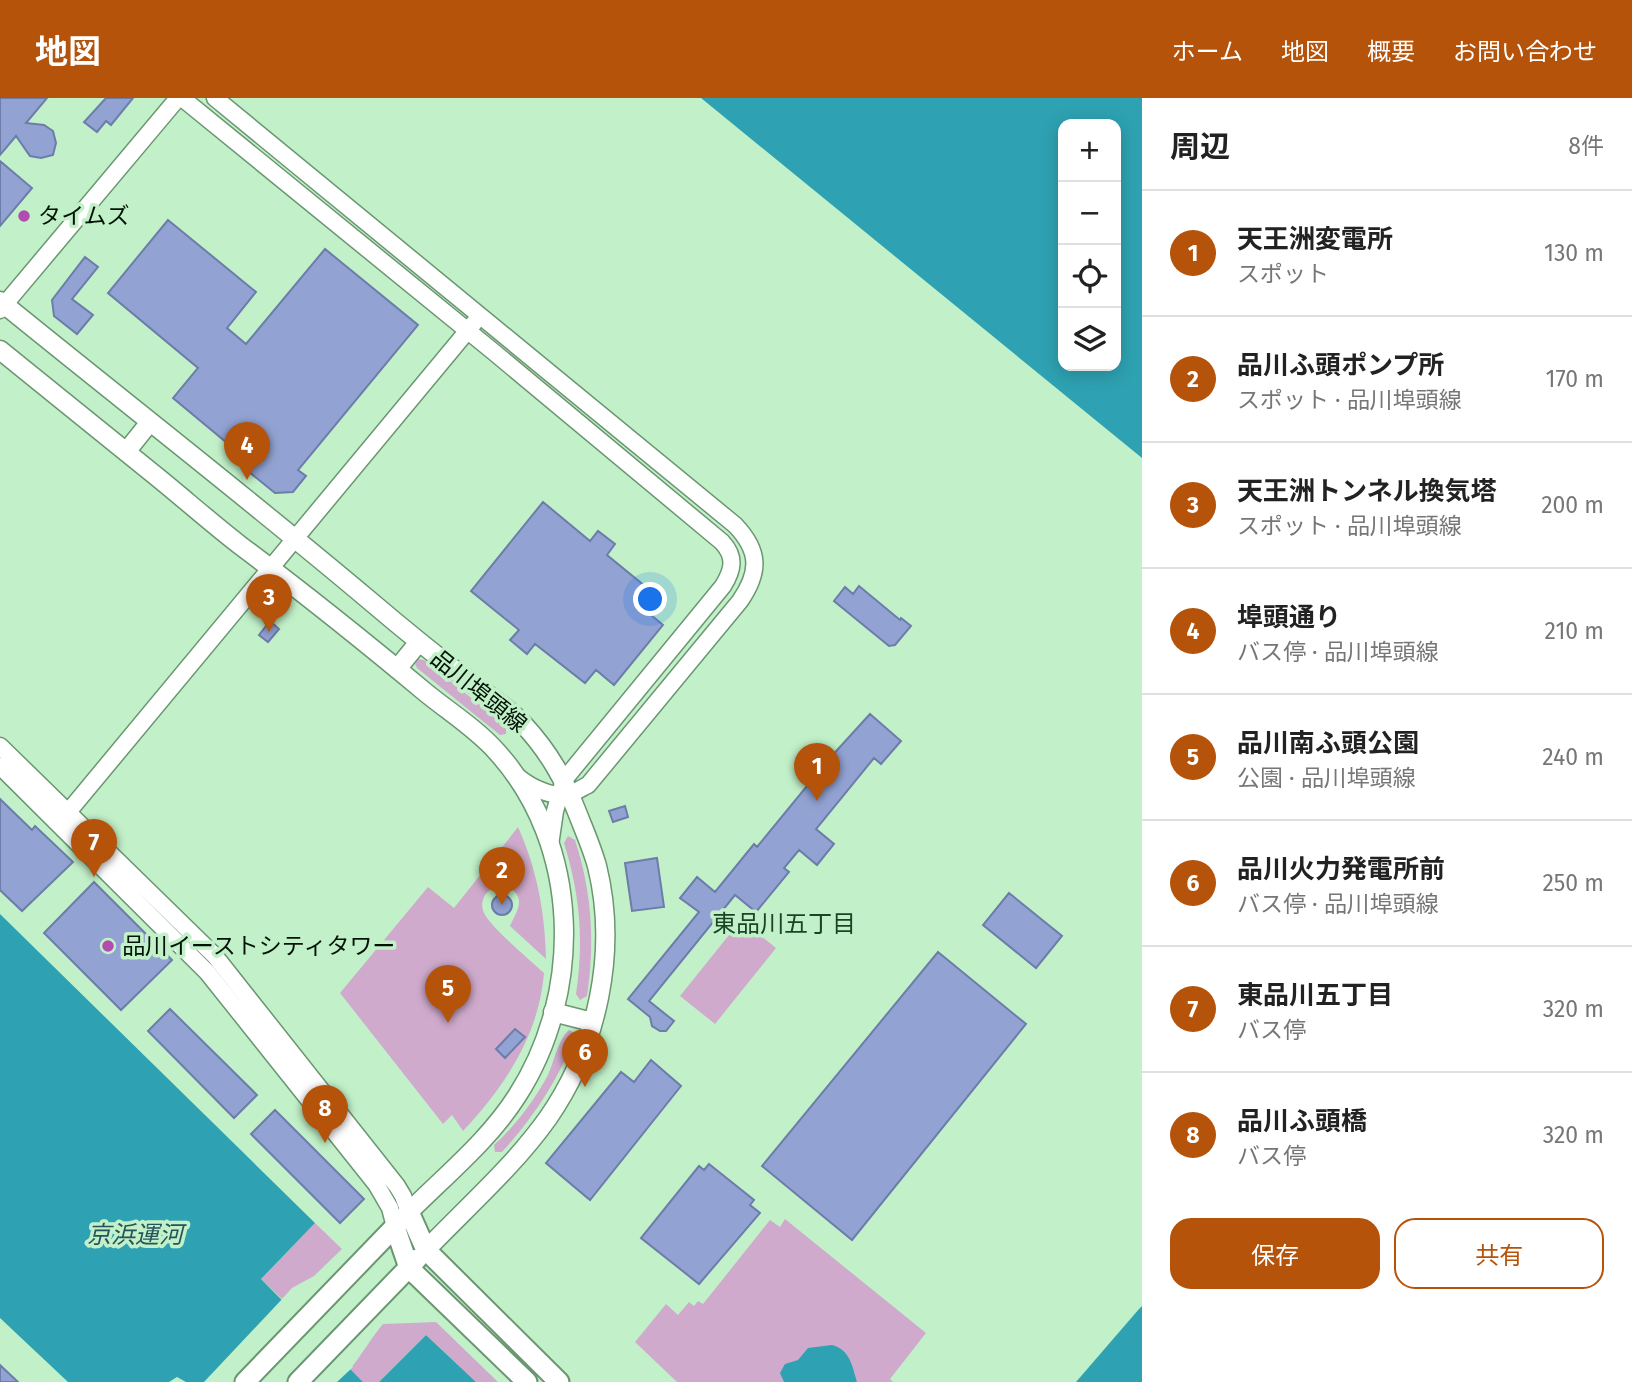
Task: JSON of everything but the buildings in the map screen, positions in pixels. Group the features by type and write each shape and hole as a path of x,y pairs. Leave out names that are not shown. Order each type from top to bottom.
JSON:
{"main road":[{"name":"品川埠頭線","path":"1,305 522,722 551,758 597,866 602,895 605,956 602,988 593,1022 570,1079 547,1118 492,1183 426,1250"},
{"name":"品川埠頭線","path":"0,350 397,668 496,751 532,804 550,845 559,879 564,930 562,965 553,1013 544,1042 517,1096 494,1126 409,1212"},
{"path":"126,452 150,422"},
{"path":"397,668 419,642"},
{"path":"553,1013 593,1022"},
{"path":"245,1382 409,1212 426,1250 559,1382"},
{"path":"394,1227 408,1268 527,1382"},
{"path":"299,1382 426,1250"}],"street":[{"path":"1,305 180,98 468,331 722,542 732,557 732,567 723,586 565,790 555,811 550,845"},
{"path":"215,98 735,525 750,545 755,560 754,574 749,588 737,606 588,785 565,790 538,789 524,782 511,770"},
{"path":"64,818 480,316"},
{"path":"0,746 207,972 376,1184 390,1208 394,1227"},
{"path":"0,766 64,818 198,939 228,971 397,1186 409,1212"}],"shaded area":[{"path":"418,659 424,660 506,726 506,734 500,735 417,668 415,664"},
{"path":"518,827 539,891 546,959 510,926 519,901 515,892 506,887 494,888 485,896 482,907 496,928 544,973 541,996 527,1038 506,1078 463,1131 452,1115 443,1124 340,993 428,887 454,908"},
{"path":"568,836 575,840 581,859 590,917 591,956 587,996 580,1000 576,994 580,955 579,918 574,881 564,843"},
{"path":"741,920 776,948 715,1024 680,996"},
{"path":"569,1030 575,1038 552,1084 514,1139 502,1152 495,1152 494,1145 517,1121 543,1085 559,1045"},
{"path":"785,1219 926,1333 890,1379 893,1382 677,1382 635,1342 666,1304 678,1315 689,1302 694,1306 698,1301 703,1304 770,1220 780,1227"},
{"path":"315,1223 342,1249 314,1276 292,1288 282,1299 261,1279"},
{"path":"436,1322 498,1382 476,1382 426,1335 379,1382 363,1382 350,1369 383,1324"}],"water":[{"path":"701,98 1142,98 1142,458"},
{"name":"京浜運河","path":"0,914 315,1223 261,1279 363,1382 186,1382 177,1377 169,1382 68,1382 0,1318"},
{"path":"1142,1306 1142,1382 1076,1382 1139,1309"},
{"path":"426,1335 476,1382 379,1382"},
{"path":"832,1345 847,1354 857,1382 784,1382 780,1373 785,1364 798,1360 808,1348"}],"pier":[{"path":"284,1297 353,1367 337,1382 204,1382"}],"place":[{"name":"タイムズ","path":"24,216"},
{"name":"埠頭通り","path":"247,480"},
{"name":"天王洲トンネル換気塔","path":"269,632"},
{"name":"天王洲変電所","path":"817,801"},
{"name":"東品川五丁目","path":"94,877"},
{"name":"品川ふ頭ポンプ所","path":"502,905"},
{"name":"品川イーストシティタワー","path":"108,946"},
{"name":"品川南ふ頭公園","path":"448,1023"},
{"name":"品川火力発電所前","path":"585,1087"},
{"name":"品川ふ頭橋","path":"325,1143"}],"district":[{"name":"東品川五丁目","path":"784,924"}]}
